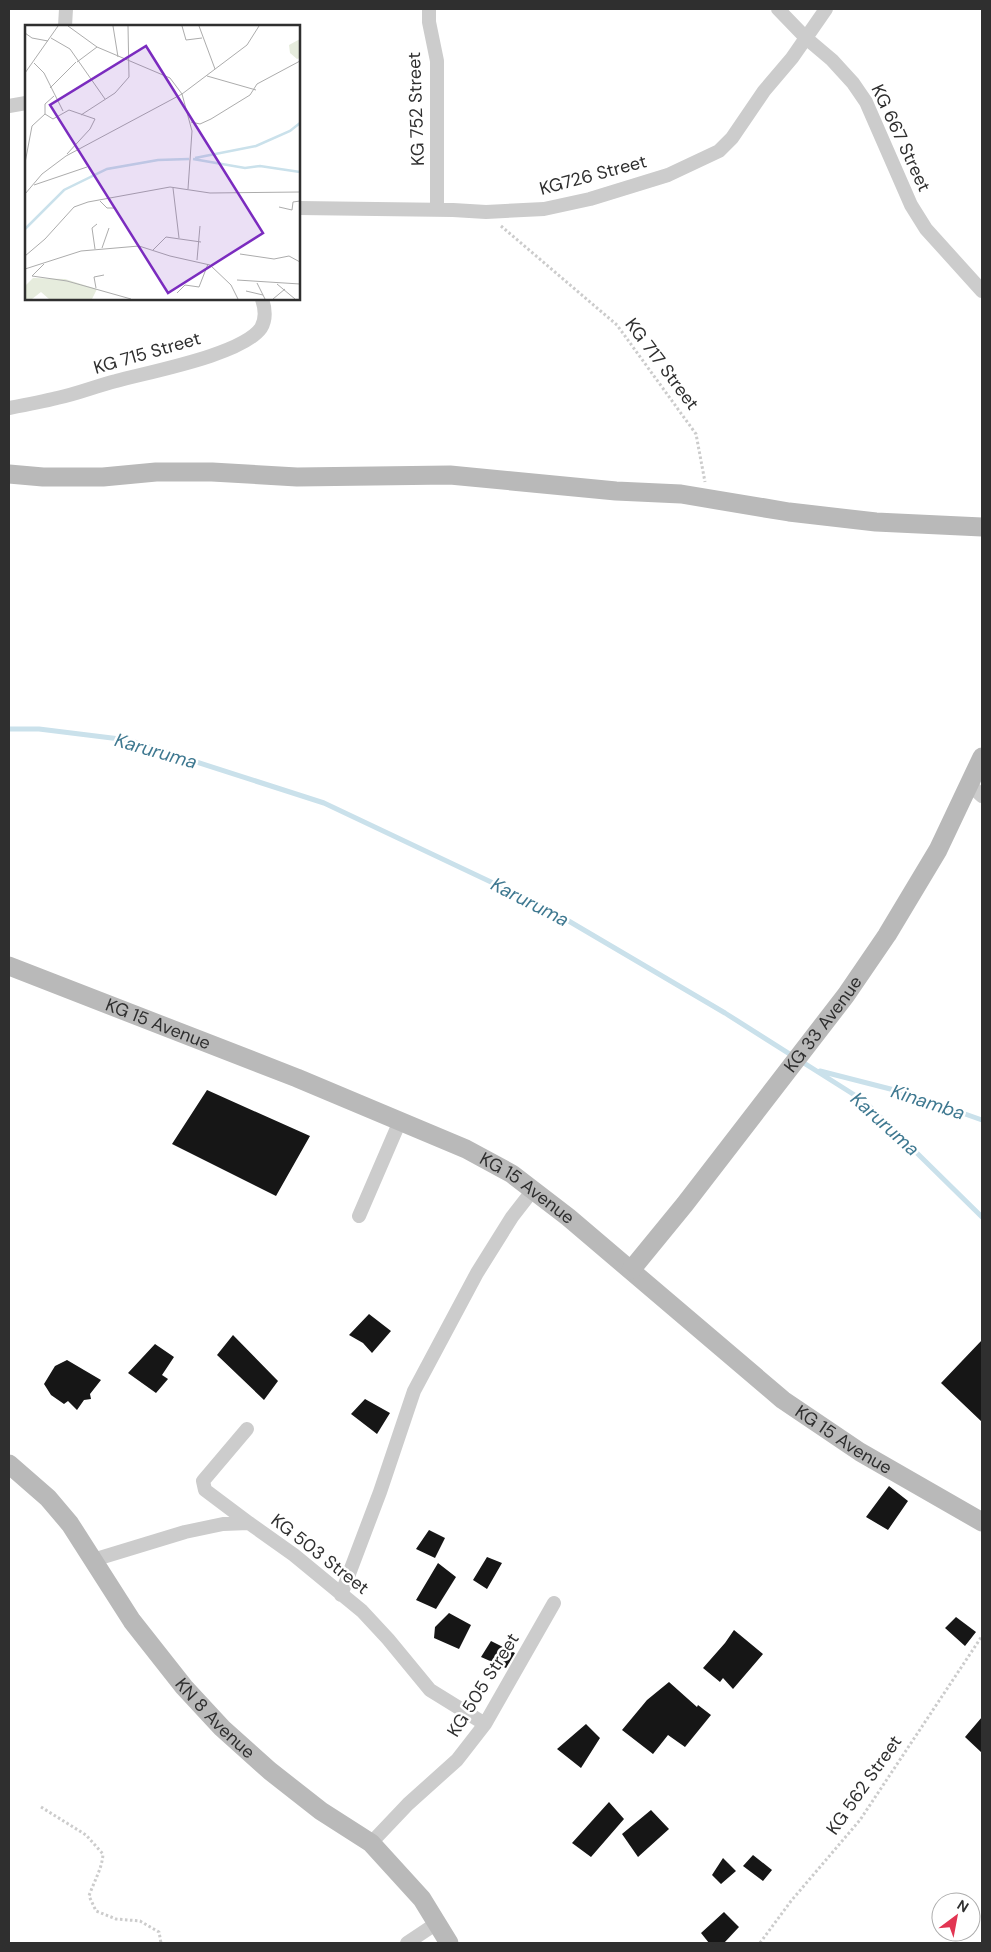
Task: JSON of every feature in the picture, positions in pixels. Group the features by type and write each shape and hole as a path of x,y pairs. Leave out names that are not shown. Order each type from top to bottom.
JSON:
{"main road":[{"path":"9,474 43,477 103,477 156,472 212,472 297,477 450,475 682,494 789,512 876,522 982,527"},
{"name":"KG 33 Avenue","path":"631,1270 685,1204 846,995 887,935 976,791 982,757"},
{"name":"KG 15 Avenue","path":"9,966 297,1078 466,1149 512,1174 631,1270 783,1400 860,1452 982,1522"},
{"name":"KN 8 Avenue","path":"9,1464 48,1498 70,1524 132,1622 184,1687 222,1728 270,1771 321,1811 371,1843 422,1899 449,1943"}],"street":[{"path":"65,25 66,9"},
{"name":"KG 752 Street","path":"428,9 437,61 437,210"},
{"name":"KG 667 Street","path":"778,9 806,38 854,82 866,102 912,205 926,229 982,291"},
{"name":"KG726 Street","path":"300,208 486,212 544,209 590,199 668,175 718,151 732,138 764,90 792,58 826,9"},
{"path":"9,106 25,103"},
{"name":"KG 715 Street","path":"9,408 58,398 116,380 185,364 235,345 255,333 262,326 266,311 262,300"},
{"path":"359,1216 400,1121"},
{"path":"341,1595 380,1492 414,1391 477,1273 508,1223 533,1190"},
{"path":"247,1429 203,1481 205,1490 249,1523"},
{"name":"KG 503 Street","path":"93,1560 185,1532 223,1524 249,1523 294,1555 362,1611 430,1690 485,1724"},
{"name":"KG 505 Street","path":"371,1843 408,1804 457,1760 485,1724 554,1603"},
{"path":"407,1943 437,1923"}],"path":[{"name":"KG 717 Street","path":"486,212 617,325 696,434 707,498"},
{"name":"KG 562 Street","path":"760,1943 791,1901 860,1820 982,1636"},
{"path":"41,1807 86,1835 103,1854 102,1865 95,1876 89,1896 96,1911 116,1919 140,1921 159,1932 161,1943"}],"building":[{"path":"207,1090 310,1136 276,1196 172,1144"},
{"path":"369,1314 391,1331 372,1353 363,1343 349,1335"},
{"path":"233,1335 278,1381 264,1400 217,1355"},
{"path":"982,1340 982,1422 941,1383"},
{"path":"155,1344 174,1357 162,1375 168,1379 156,1393 128,1373"},
{"path":"67,1360 101,1380 90,1394 91,1399 84,1400 77,1410 68,1401 64,1404 51,1395 44,1384 55,1366"},
{"path":"365,1399 390,1413 377,1434 351,1414"},
{"path":"889,1486 908,1501 888,1530 866,1517"},
{"path":"429,1530 445,1538 435,1558 416,1549"},
{"path":"487,1557 502,1563 487,1589 473,1580"},
{"path":"438,1563 456,1577 436,1609 416,1600"},
{"path":"449,1613 471,1625 459,1649 434,1638 435,1627"},
{"path":"956,1617 976,1632 965,1646 945,1628"},
{"path":"734,1630 763,1654 733,1689 723,1678 720,1682 703,1668"},
{"path":"491,1641 515,1653 506,1668 481,1657"},
{"path":"669,1682 697,1707 698,1705 711,1715 685,1747 668,1735 653,1754 622,1730 647,1700"},
{"path":"982,1717 982,1753 965,1737"},
{"path":"586,1724 600,1738 581,1768 557,1749"},
{"path":"609,1802 624,1819 591,1857 572,1843"},
{"path":"651,1810 669,1829 638,1857 622,1834"},
{"path":"753,1855 772,1870 763,1881 743,1866"},
{"path":"723,1858 736,1871 721,1884 712,1875"},
{"path":"724,1912 739,1927 724,1943 709,1943 701,1933"}],"waterway":[{"name":"Karuruma","path":"9,729 39,729 128,740 324,803 550,910 725,1013 864,1101 982,1217"},
{"name":"Kinamba","path":"820,1071 906,1093 982,1120"}]}
